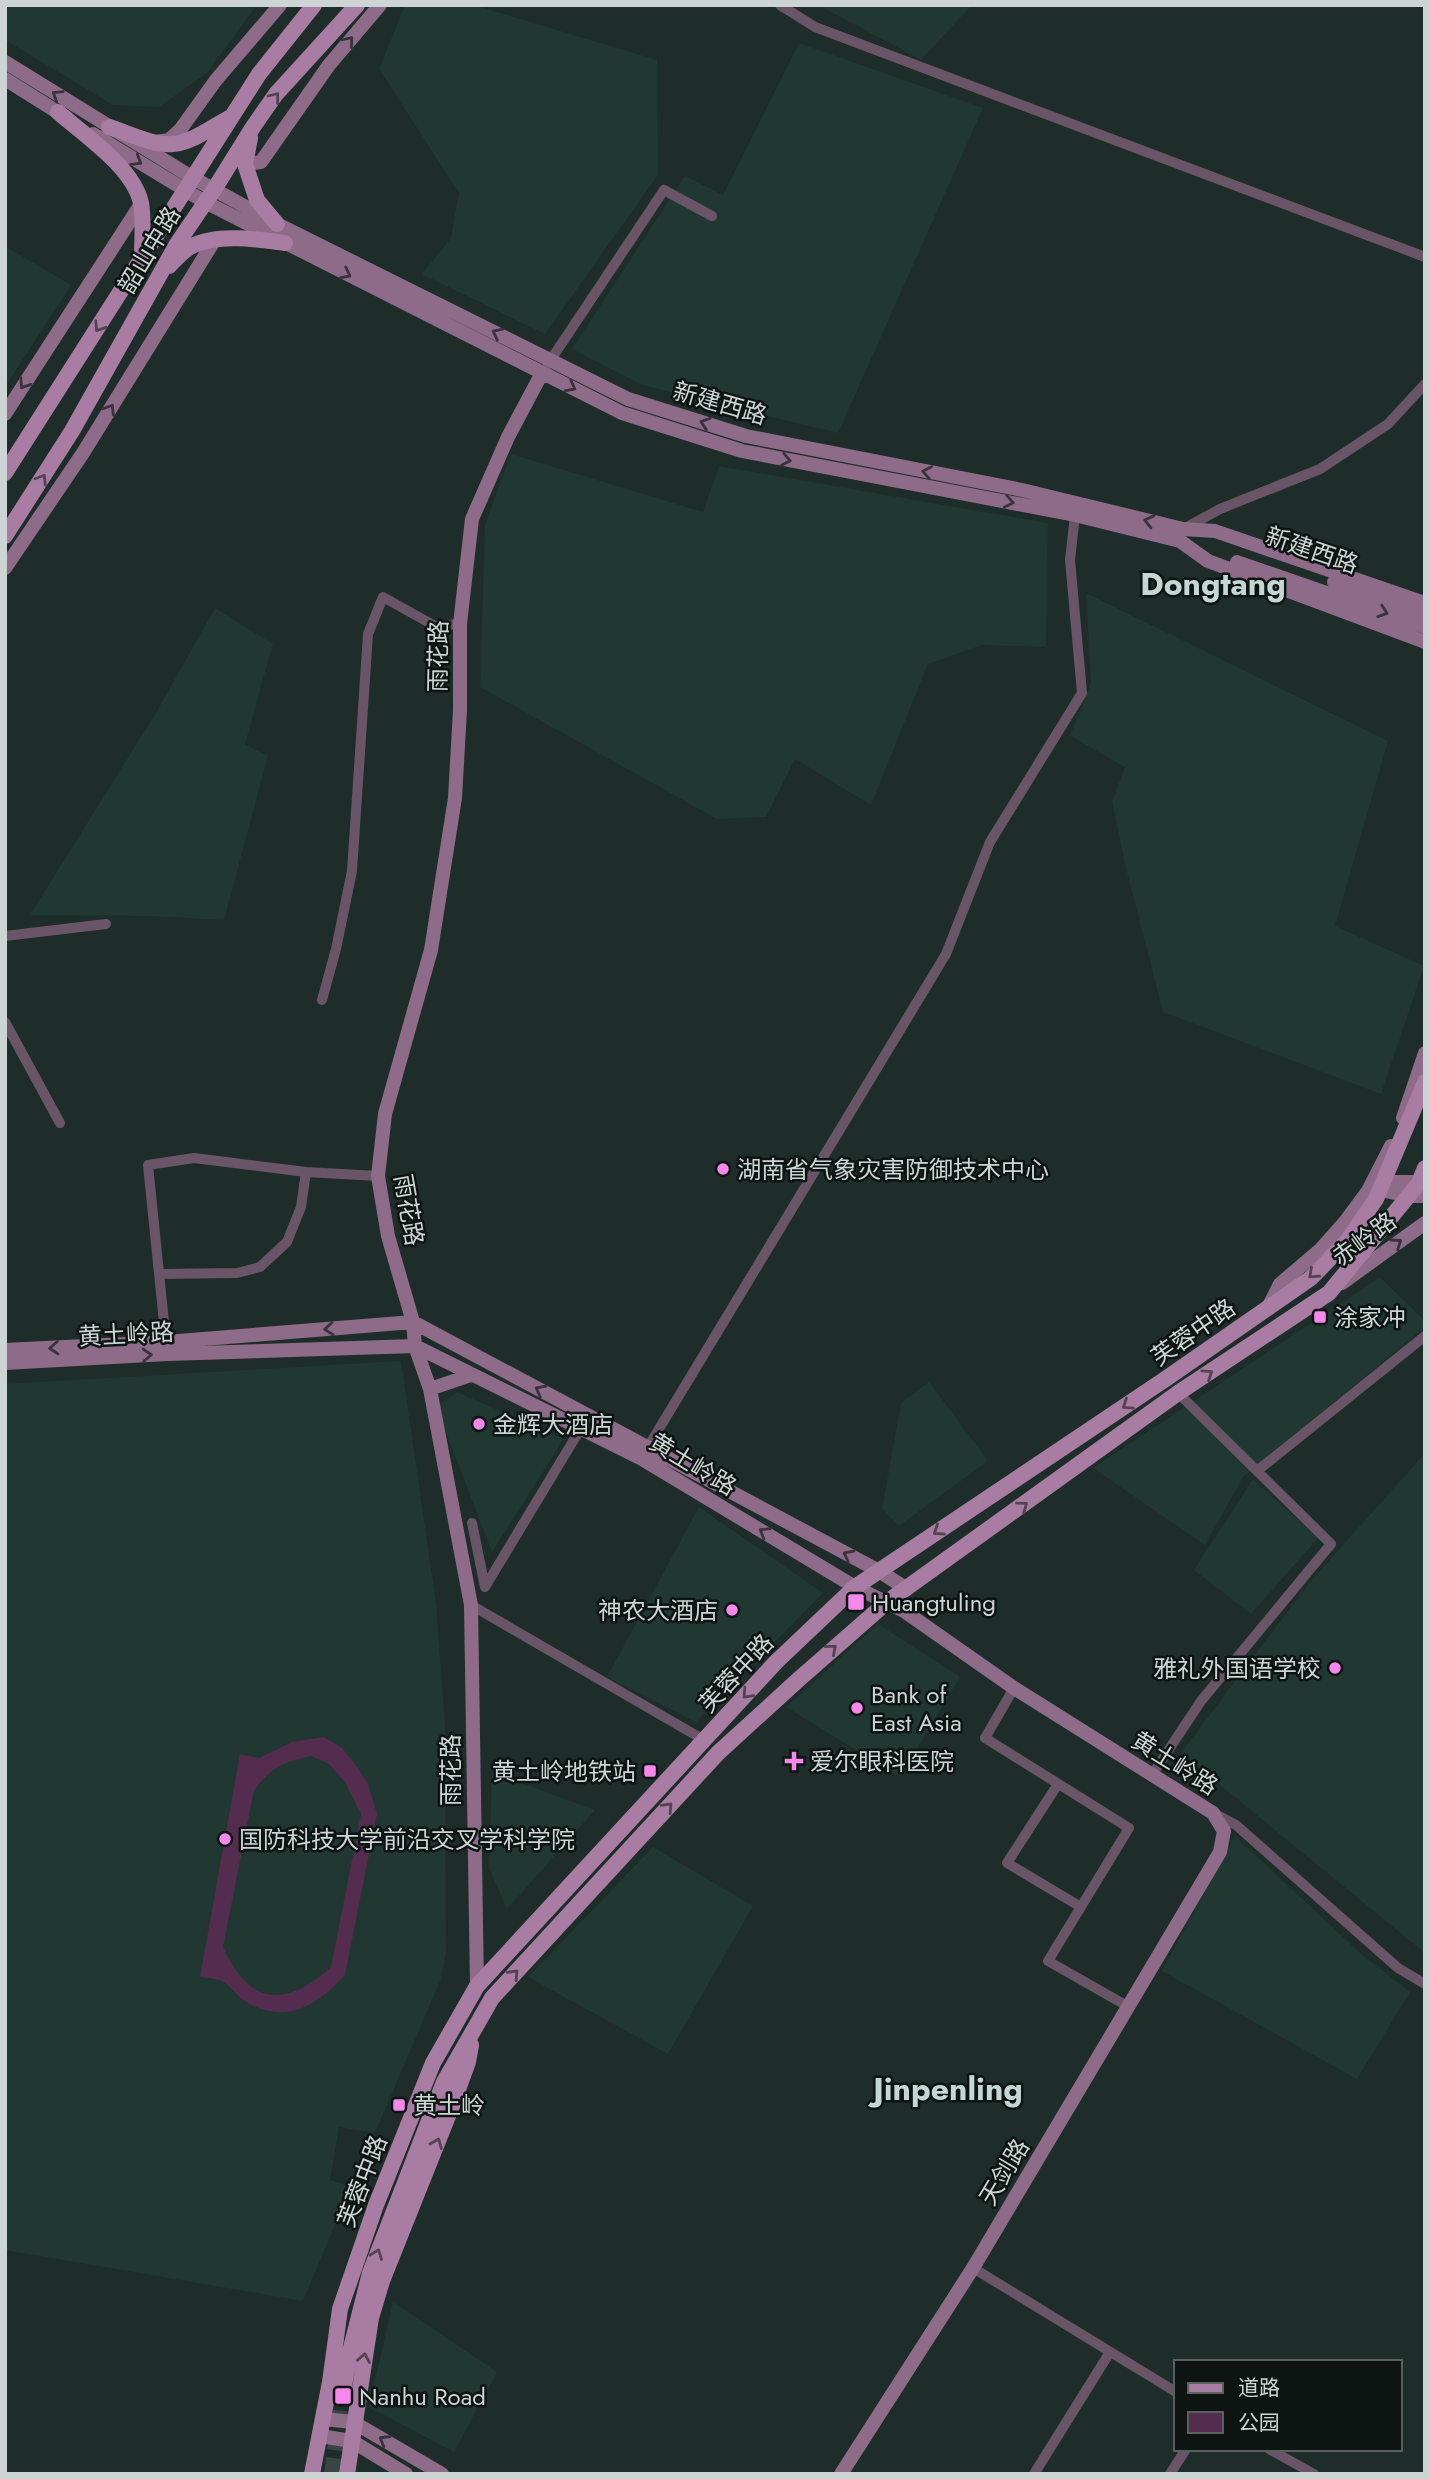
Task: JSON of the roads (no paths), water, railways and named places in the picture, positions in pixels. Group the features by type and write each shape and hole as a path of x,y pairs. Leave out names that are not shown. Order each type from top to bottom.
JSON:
{"main road":[{"name":"韶山中路","path":"5,473 259,74 314,5"},
{"name":"韶山中路","path":"5,536 72,431 160,274 253,127 276,94 357,5"},
{"path":"58,112 122,169 137,191 141,204 142,259"},
{"path":"109,127 156,142 172,144 187,140 231,117"},
{"path":"253,127 245,164 257,200 277,223"},
{"path":"160,274 190,247 214,241 240,237 285,243"},
{"name":"芙蓉中路","path":"312,2474 340,2309 376,2205 433,2063 477,1986 776,1662 855,1587 1311,1278 1347,1241 1383,1186 1425,1082"},
{"name":"芙蓉中路","path":"343,2391 370,2273 444,2082 492,1998 718,1753 887,1602 1178,1394 1329,1293 1420,1185"},
{"path":"347,2474 371,2318 382,2281 468,2062 473,2028"}],"street":[{"path":"156,142 169,140 180,130 216,80 280,5"},
{"path":"245,164 261,162 329,65 380,5"},
{"path":"780,5 815,27 1425,257"},
{"path":"5,62 109,127 190,185"},
{"path":"5,79 58,112 190,185"},
{"name":"新建西路","path":"190,185 215,188 277,223 628,399 746,436 1022,491 1181,535 1425,614"},
{"name":"新建西路","path":"190,185 205,202 622,413 742,451 1181,535 1425,627"},
{"path":"542,373 664,190 712,216"},
{"path":"5,414 141,204"},
{"path":"5,568 83,453 214,241"},
{"name":"雨花路","path":"477,1986 471,1605 430,1389 415,1346 413,1322 388,1236 377,1176 385,1114 431,950 455,798 460,710 460,624 472,519 508,437 542,373"},
{"path":"1181,535 1220,509 1320,469 1388,424 1425,384"},
{"path":"644,1453 946,954 990,842 1082,694 1070,560 1075,515"},
{"name":"新建西路","path":"1181,535 1215,531 1425,603"},
{"name":"新建西路","path":"1181,535 1208,561 1425,642"},
{"path":"322,1000 352,872 368,634 383,597 435,626 460,624"},
{"path":"5,936 106,924"},
{"path":"5,1022 61,1123"},
{"path":"1268,1308 1280,1284 1321,1249 1368,1191 1400,1127 1425,1053"},
{"path":"166,1342 148,1165 194,1158 306,1172 377,1176"},
{"path":"160,1275 237,1273 260,1267 287,1242 301,1207 306,1172"},
{"name":"赤岭路","path":"1383,1186 1420,1185"},
{"name":"赤岭路","path":"1329,1293 1425,1223"},
{"name":"黄土岭路","path":"5,1350 166,1342 413,1322 644,1453 855,1587 904,1611 1014,1688 1213,1813 1224,1831 1220,1852"},
{"path":"1257,1471 1425,1336"},
{"name":"黄土岭路","path":"5,1363 167,1354 415,1346 581,1428 644,1453 879,1571 907,1589"},
{"path":"430,1389 471,1375"},
{"path":"1152,1775 1201,1701 1331,1544 1178,1394"},
{"path":"472,1523 485,1587 581,1428"},
{"path":"471,1605 704,1740"},
{"path":"1014,1688 985,1738 1129,1828 1048,1961 1129,2007"},
{"path":"1058,1784 1007,1863 1081,1907"},
{"path":"1213,1813 1236,1825 1398,1968 1425,1984"},
{"name":"天剑路","path":"841,2474 973,2268 1220,1852"},
{"path":"973,2268 1174,2391"},
{"path":"1034,2474 1111,2352"},
{"path":"323,2419 354,2422 442,2474"},
{"path":"320,2436 352,2441 406,2474"},
{"path":"1170,2474 1185,2451"},
{"path":"1273,2451 1314,2474"}],"tunnel":[{"path":"332,2474 343,2391"}],"place":[{"name":"湖南省气象灾害防御技术中心","path":"723,1169"},
{"name":"涂家冲","path":"1320,1317"},
{"name":"金辉大酒店","path":"479,1424"},
{"name":"Huangtuling","path":"856,1602"},
{"name":"神农大酒店","path":"732,1610"},
{"name":"雅礼外国语学校","path":"1335,1668"},
{"name":"Bank of East Asia","path":"857,1708"},
{"name":"爱尔眼科医院","path":"794,1761"},
{"name":"黄土岭地铁站","path":"650,1771"},
{"name":"国防科技大学前沿交叉学科学院","path":"225,1839"},
{"name":"黄土岭","path":"399,2105"},
{"name":"Nanhu Road","path":"343,2396"}],"district":[{"name":"Dongtang","path":"1213,584"},
{"name":"Jinpenling","path":"948,2089"}]}
